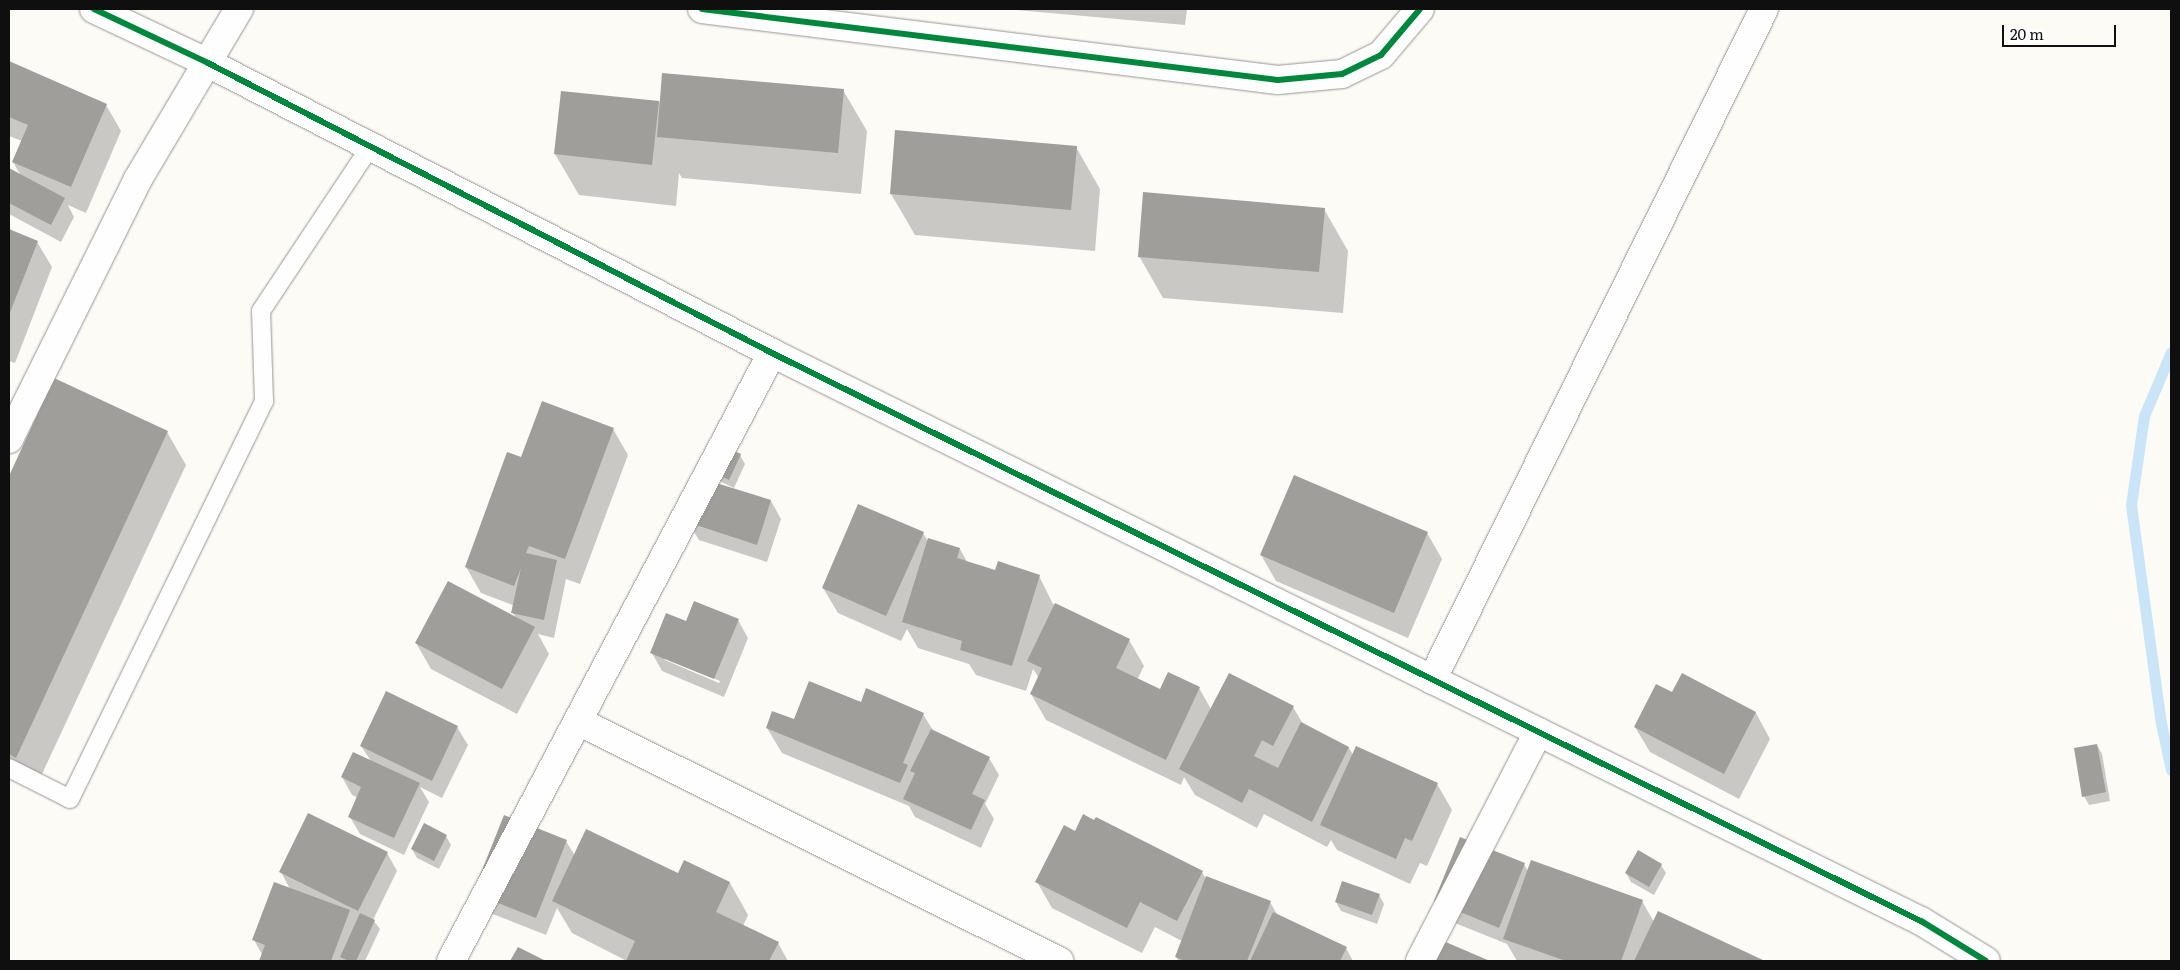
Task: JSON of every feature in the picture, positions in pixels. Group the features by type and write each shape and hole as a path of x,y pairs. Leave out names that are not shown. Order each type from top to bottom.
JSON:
{"street":[{"path":"94,9 208,63 772,353 1921,921 1986,961"},
{"path":"11,431 138,179 239,9"},
{"path":"702,9 1278,80 1342,74 1381,55 1420,9"},
{"path":"1432,680 1764,9"},
{"path":"451,961 772,353"},
{"path":"578,720 1059,961"},
{"path":"1420,961 1538,732"}],"lane":[{"path":"9,768 70,799 264,401 261,311 370,147"}],"building":[{"path":"9,61 107,104 71,187 12,162 28,125 9,117"},
{"path":"662,73 844,89 838,153 657,137"},
{"path":"561,91 659,101 652,165 554,154"},
{"path":"895,130 1077,146 1071,210 890,194"},
{"path":"9,168 65,198 51,225 9,203"},
{"path":"1143,192 1325,208 1319,272 1138,257"},
{"path":"9,229 38,241 9,315"},
{"path":"54,378 168,431 16,758 9,754 9,476"},
{"path":"542,401 614,428 565,559 529,546 526,553 557,560 544,620 511,613 521,568 514,586 465,567 507,452 521,457"},
{"path":"717,443 741,454 729,480 704,468"},
{"path":"1294,475 1428,532 1394,613 1260,555"},
{"path":"700,478 771,500 757,545 687,522"},
{"path":"858,504 924,532 886,616 822,588"},
{"path":"928,538 960,548 957,558 995,570 998,561 1040,575 1012,666 960,650 962,641 902,622"},
{"path":"448,581 535,627 502,689 415,643"},
{"path":"694,601 739,619 714,679 650,653 666,613 686,621"},
{"path":"1055,603 1130,639 1116,668 1160,689 1168,672 1200,687 1166,760 1030,694 1042,668 1027,661"},
{"path":"1229,673 1294,706 1273,746 1262,740 1254,756 1278,768 1301,722 1349,747 1312,822 1249,789 1242,803 1179,769"},
{"path":"1682,673 1756,712 1724,774 1634,727 1656,684 1672,692"},
{"path":"809,681 861,702 866,688 924,713 903,763 908,765 900,783 766,728 772,711 794,719"},
{"path":"386,691 458,726 432,781 360,746"},
{"path":"931,729 990,757 972,794 985,800 971,830 903,799 915,773 910,771"},
{"path":"2097,744 2106,792 2082,797 2074,748"},
{"path":"1356,746 1438,783 1412,841 1405,838 1396,859 1320,825"},
{"path":"353,752 420,783 394,838 348,817 361,787 341,777"},
{"path":"308,813 388,852 358,911 279,872"},
{"path":"1083,814 1094,820 1096,817 1203,871 1177,921 1140,902 1127,928 1035,882 1064,825 1075,831"},
{"path":"504,815 567,840 536,918 473,893"},
{"path":"424,823 447,835 434,861 411,849"},
{"path":"586,829 678,873 684,860 730,882 716,912 779,942 769,961 626,961 635,941 552,901"},
{"path":"1460,837 1525,863 1499,928 1434,901"},
{"path":"1638,850 1662,864 1649,887 1625,873"},
{"path":"1531,860 1643,900 1621,961 1566,961 1503,939"},
{"path":"1206,876 1271,901 1247,961 1185,961 1175,957"},
{"path":"1342,881 1380,894 1372,915 1335,902"},
{"path":"274,882 350,910 331,961 259,961 265,945 252,940"},
{"path":"1658,911 1765,961 1634,961"},
{"path":"1273,912 1347,947 1340,961 1250,961"},
{"path":"360,913 375,920 356,961 349,961 340,957"},
{"path":"1434,937 1490,961 1424,961"},
{"path":"518,947 546,961 510,961"}],"waterway":[{"path":"2171,352 2144,416 2131,505 2161,723 2171,770"}],"cycle path":[{"path":"94,9 208,63 772,353 1921,921 1986,961"},
{"path":"702,9 1278,80 1342,74 1381,55 1420,9"}]}
